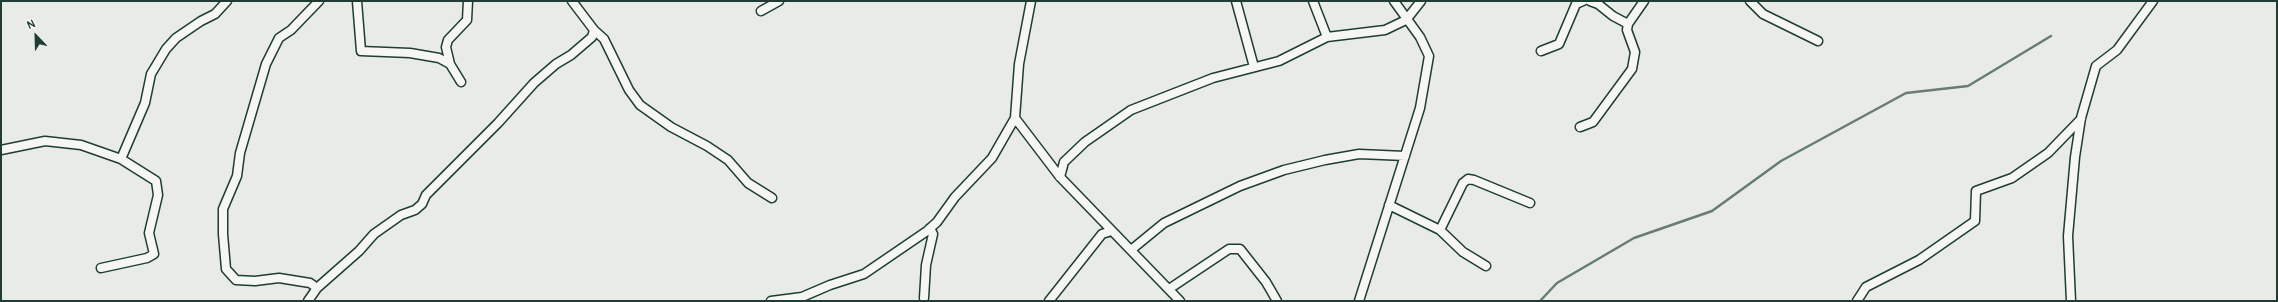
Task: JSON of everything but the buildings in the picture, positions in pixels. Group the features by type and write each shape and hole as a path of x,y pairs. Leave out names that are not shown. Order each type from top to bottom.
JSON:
{"street":[{"path":"121,160 145,103 151,74 166,49 176,38 200,21 216,14 228,1"},
{"path":"317,288 310,283 279,278 255,281 236,280 226,269 223,209 237,176 240,153 266,64 279,38 291,30 319,1"},
{"path":"357,1 361,51 421,54 439,58 450,64"},
{"path":"461,82 450,64 446,47 448,40 467,20 468,1"},
{"path":"572,1 594,30 604,39 629,90 640,105 672,127 708,146 728,160 748,183 772,198"},
{"path":"761,11 779,1"},
{"path":"771,301 802,297 830,285 864,274 930,228 992,158 1015,118 1019,64 1031,1"},
{"path":"1236,1 1254,67"},
{"path":"1313,1 1327,37"},
{"path":"1359,301 1420,108 1429,56 1420,37 1406,20 1394,1"},
{"path":"1060,177 1064,162 1085,142 1131,110 1214,78 1279,61 1327,37 1385,30 1406,20 1421,1"},
{"path":"1541,51 1559,44 1576,4 1583,1"},
{"path":"1590,1 1598,4 1613,16 1628,24"},
{"path":"1580,127 1593,122 1632,70 1635,52 1627,30 1628,24 1644,1"},
{"path":"1750,1 1763,14 1818,41"},
{"path":"2071,301 2068,236 2075,157 2081,118 2096,66 2117,50 2153,1"},
{"path":"308,301 317,288 385,225 401,215 415,210 422,204 426,195 498,123 534,83 556,64 572,55 587,43 592,37 594,30"},
{"path":"1015,118 1047,162 1060,177 1180,301"},
{"path":"1857,301 1866,287 1919,260 1975,221 1976,191 2012,178 2048,153 2081,118"},
{"path":"1,150 31,143 55,142 81,145 121,160 156,181 158,195 149,233 154,254 147,258 101,268"},
{"path":"1131,250 1164,223 1240,186 1284,170 1325,160 1359,154 1405,156"},
{"path":"1047,162 1064,162"},
{"path":"1440,230 1463,183 1468,179 1474,180 1530,203"},
{"path":"1389,205 1440,230 1463,252 1486,266"},
{"path":"1099,218 1102,234"},
{"path":"924,298 926,265 933,234 930,228"},
{"path":"1049,301 1102,234 1111,231"},
{"path":"1169,289 1229,249 1240,249 1266,282 1277,301"}],"waterway":[{"path":"1540,301 1557,283 1634,238 1712,211 1781,161 1906,93 1968,86 2051,36"}]}
